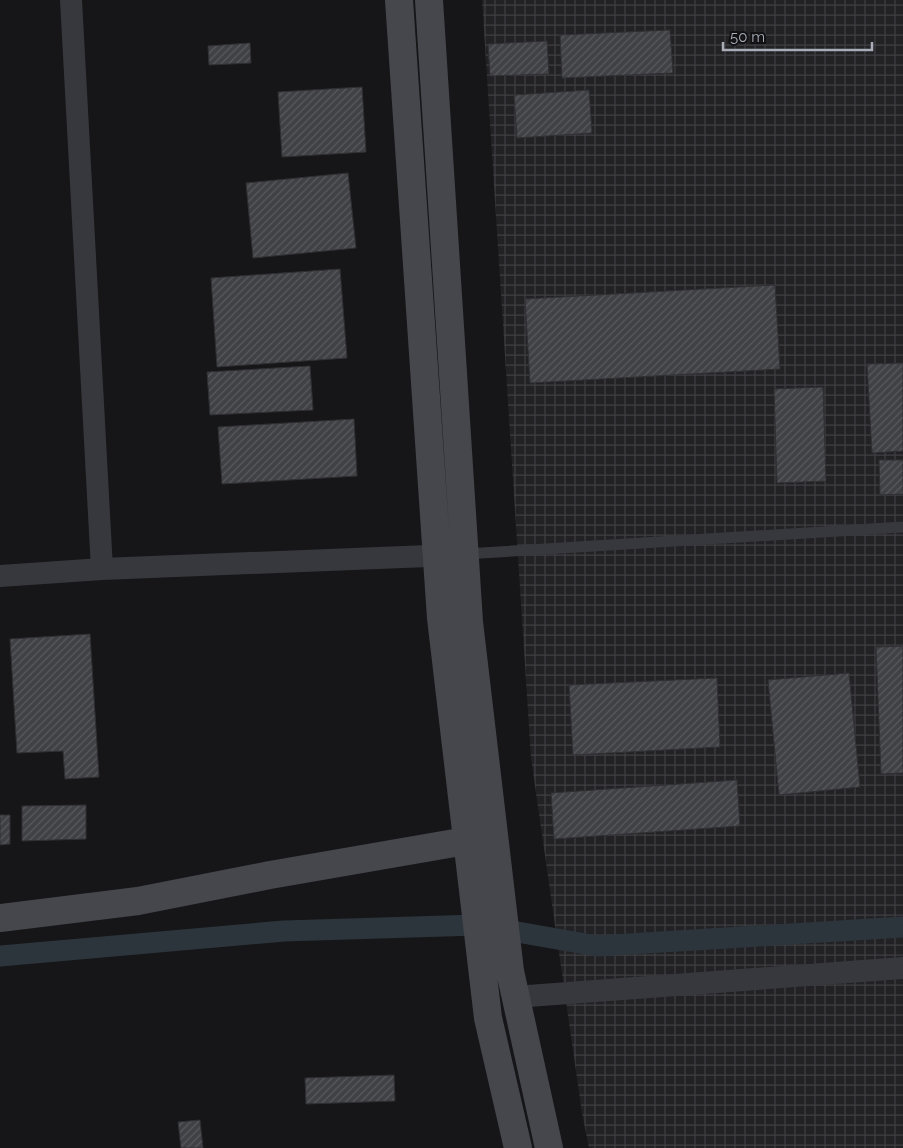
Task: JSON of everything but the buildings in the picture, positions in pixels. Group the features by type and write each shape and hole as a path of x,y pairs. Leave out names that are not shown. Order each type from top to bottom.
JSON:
{"street":[{"path":"71,0 102,569"},
{"path":"399,0 441,618 488,1018 518,1148"},
{"path":"429,0 469,622 513,984 549,1148"},
{"path":"0,576 102,569 464,554"},
{"path":"0,918 138,901 270,874 466,842"},
{"path":"513,984 903,968"}],"lane":[{"path":"464,554 903,527"}],"shaded area":[{"path":"482,0 903,0 903,1148 589,1148 582,1113 531,758"}],"waterway":[{"path":"0,956 284,931 477,925 597,946 903,927"}]}
